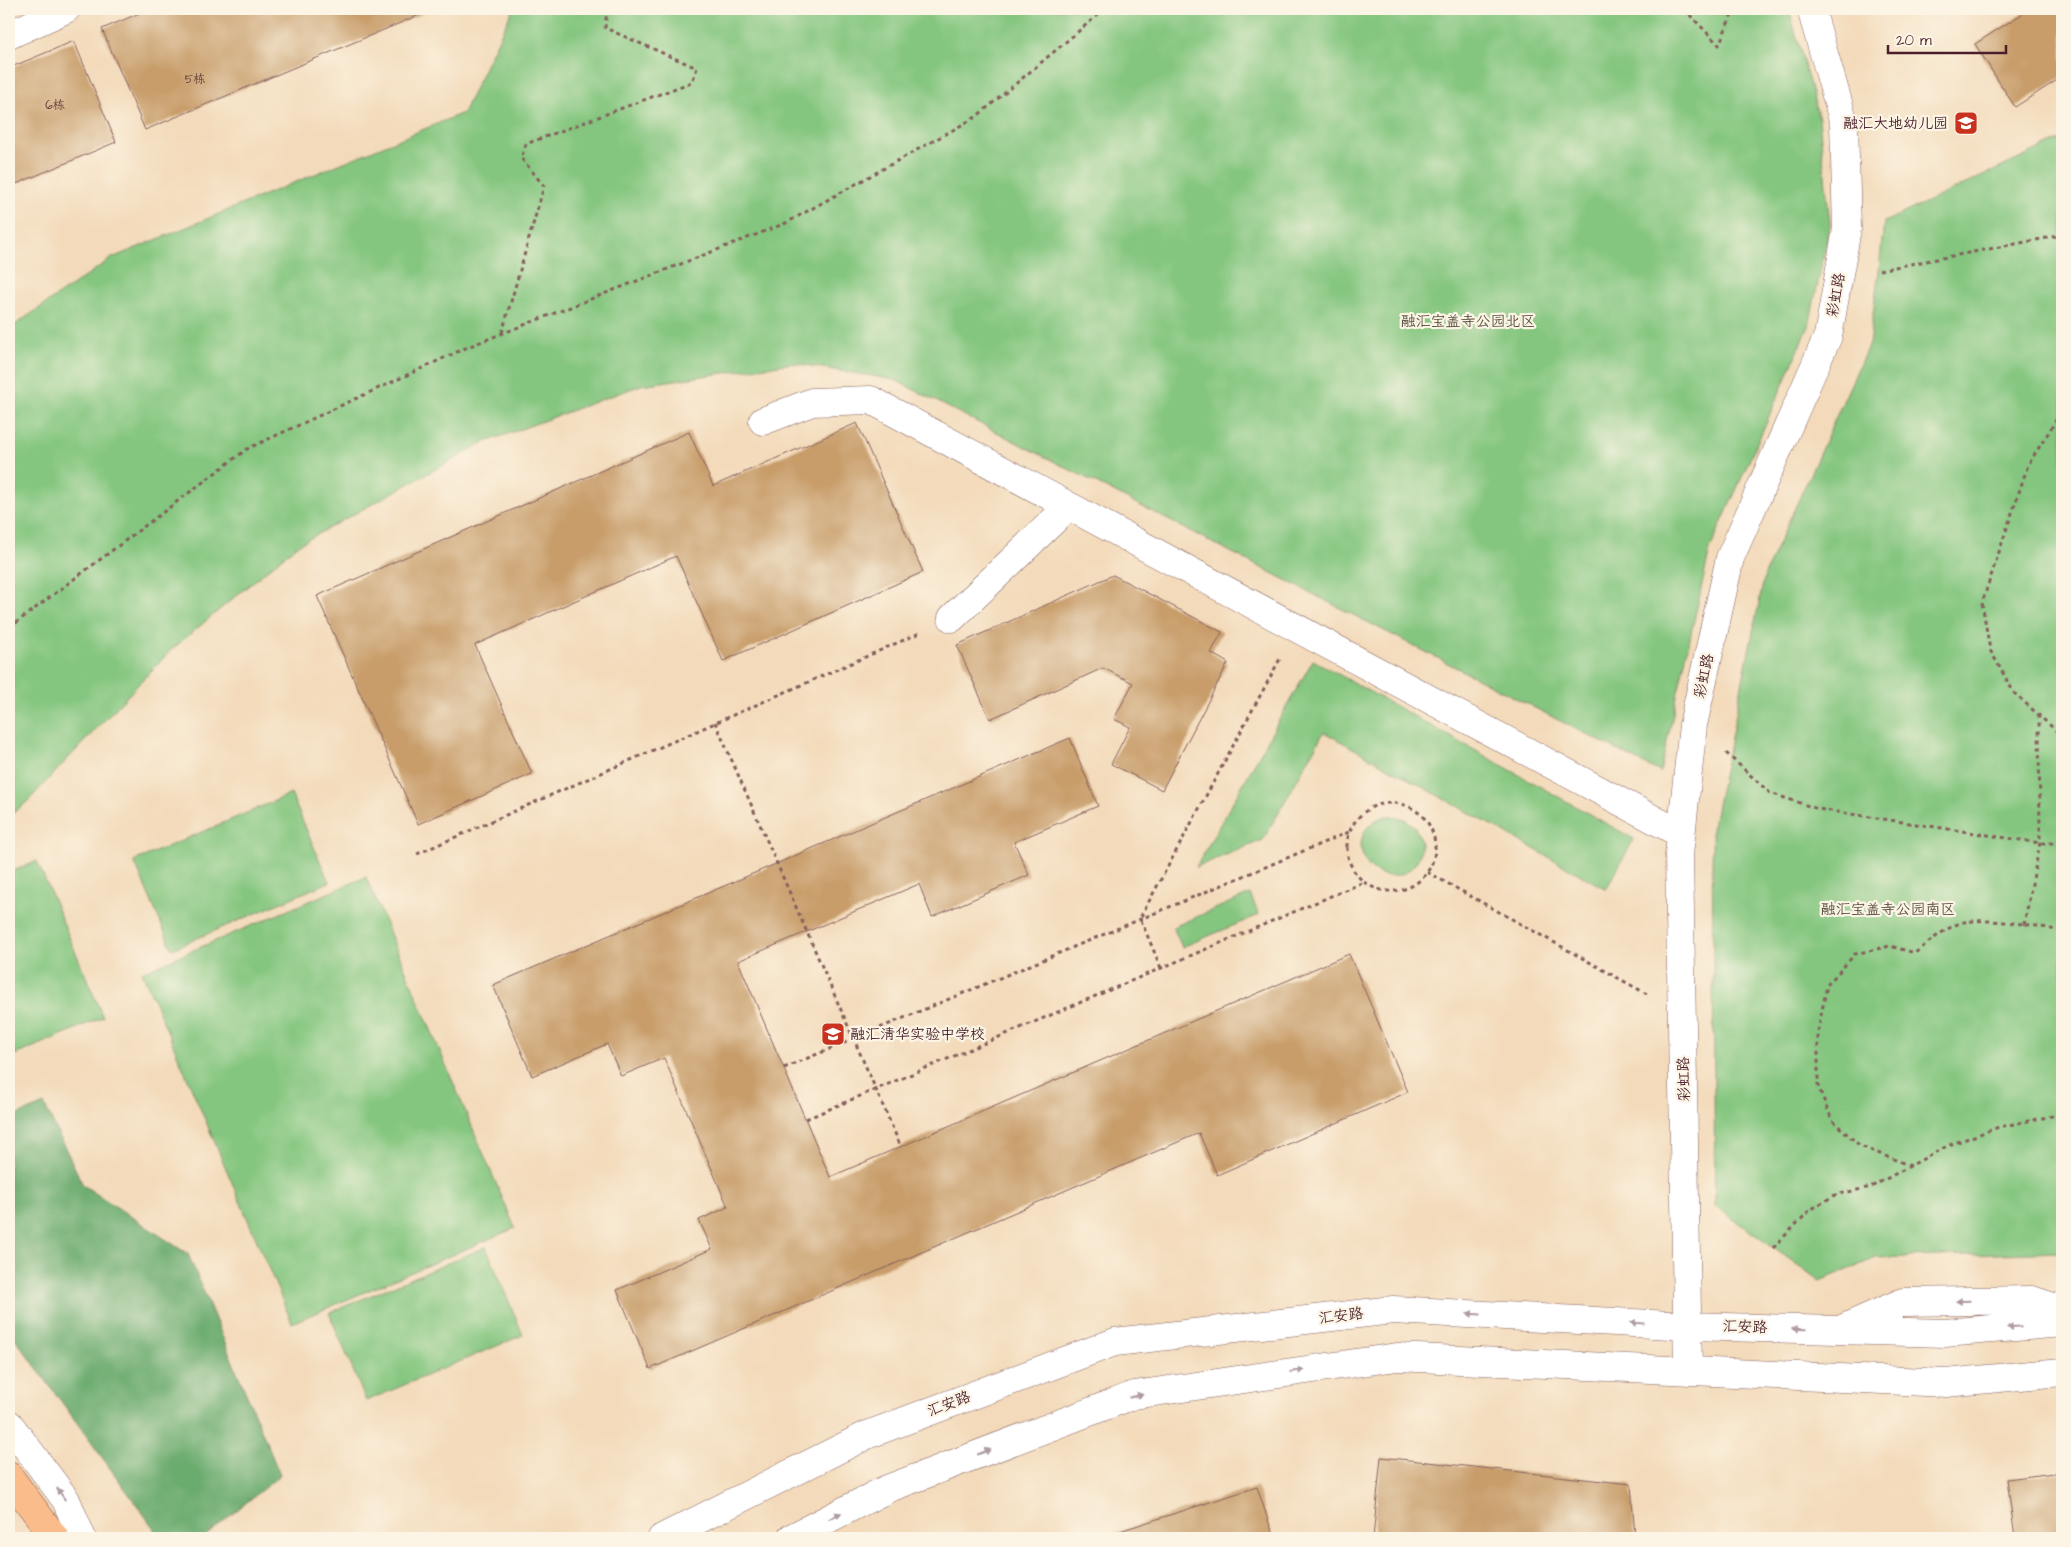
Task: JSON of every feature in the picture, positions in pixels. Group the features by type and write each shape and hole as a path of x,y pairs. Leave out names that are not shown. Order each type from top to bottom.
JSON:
{"main road":[{"path":"9,1476 56,1538"}],"street":[{"path":"9,35 66,9"},
{"name":"彩虹路","path":"1688,1371 1689,1326 1679,855 1694,725 1730,558 1828,336 1848,230 1844,123 1811,9"},
{"path":"763,421 812,402 871,400 1681,834"},
{"path":"952,618 1069,506"},
{"path":"1840,1330 1903,1302 2032,1300 2062,1310"},
{"name":"汇安路","path":"662,1538 867,1435 1115,1342 1392,1310 1689,1326 1945,1333 2062,1323"},
{"path":"791,1538 887,1489 1134,1395 1397,1357 1946,1383 2062,1372"},
{"path":"9,1424 66,1500 82,1538"}],"path":[{"path":"502,333 544,186 521,158 526,144 692,82 697,68 605,28 606,10 783,9"},
{"path":"9,628 247,449 470,346 786,224 976,117 1106,9"},
{"path":"1684,9 1719,45 1734,9"},
{"path":"1880,270 2062,234"},
{"path":"2062,414 2060,414 2028,465 1982,603 1990,650 2014,693 2062,736"},
{"path":"417,854 952,618"},
{"path":"1140,918 1296,628"},
{"path":"2024,925 2040,843 2039,716"},
{"path":"715,722 901,1147"},
{"path":"1694,725 1770,793 1818,809 2040,843 2062,843"},
{"path":"1396,803 1411,807 1422,816 1431,829 1435,843 1434,858 1427,872 1417,882 1405,889 1391,891 1377,889 1364,882 1354,873 1348,860 1349,832 1356,820 1367,810 1381,804 1396,803"},
{"path":"784,1068 1349,832"},
{"path":"1427,872 1682,1013"},
{"path":"806,1119 1364,882"},
{"path":"1140,918 1161,968"},
{"path":"1911,1166 1860,1146 1832,1120 1818,1086 1818,1031 1827,985 1855,954 1890,946 1916,953 1936,936 1963,922 2006,922 2052,928 2062,932"},
{"path":"1774,1248 1810,1210 1834,1195 1871,1187 1949,1145 1999,1127 2062,1114"}],"green space":[{"name":"融汇宝盖寺公园北区","path":"513,9 1789,9 1819,119 1830,224 1809,326 1710,549 1660,772 895,380 793,363 641,385 483,443 296,546 171,650 27,802 9,816 9,329 112,258 463,113"},
{"name":"融汇宝盖寺公园南区","path":"2062,139 2062,1252 1876,1258 1820,1281 1715,1206 1712,829 1765,574 1869,344 1884,222"},
{"path":"1313,660 1634,839 1606,889 1324,732 1263,840 1196,867"},
{"path":"291,794 329,882 172,949 134,861"},
{"path":"1391,816 1408,821 1416,829 1421,846 1416,863 1408,871 1391,876 1374,871 1366,863 1361,846 1366,829 1374,821"},
{"path":"37,861 103,1017 15,1055 9,1041 9,873"},
{"path":"366,877 515,1228 292,1323 142,972"},
{"path":"1250,894 1259,915 1182,947 1173,927"},
{"path":"9,1101 15,1116 44,1104 83,1185 188,1254 280,1475 203,1538 161,1538 9,1330"},
{"path":"486,1247 523,1335 366,1401 329,1313"}],"building":[{"path":"149,9 422,9 424,13 145,130 102,29"},
{"path":"2028,9 2062,9 2062,77 2015,107 1975,44"},
{"path":"74,41 116,142 9,187 9,68"},
{"path":"857,423 923,572 723,661 676,556 475,645 532,774 418,824 317,596 689,432 713,486"},
{"path":"1113,575 1222,632 1211,653 1228,663 1162,790 1111,764 1130,727 1114,719 1133,683 1103,668 990,719 957,645"},
{"path":"1070,738 1098,806 1014,842 1029,875 932,917 919,884 738,961 830,1177 1349,954 1408,1092 1217,1175 1199,1133 650,1369 617,1290 712,1249 699,1220 728,1207 664,1058 621,1076 607,1044 532,1076 493,985"},
{"path":"1381,1457 1631,1484 1635,1538 1373,1538"},
{"path":"2062,1472 2062,1538 2015,1538 2007,1479"},
{"path":"1257,1487 1274,1538 1098,1538"}],"place":[{"name":"融汇大地幼儿园","path":"1966,123"},
{"name":"融汇清华实验中学校","path":"833,1034"}]}
